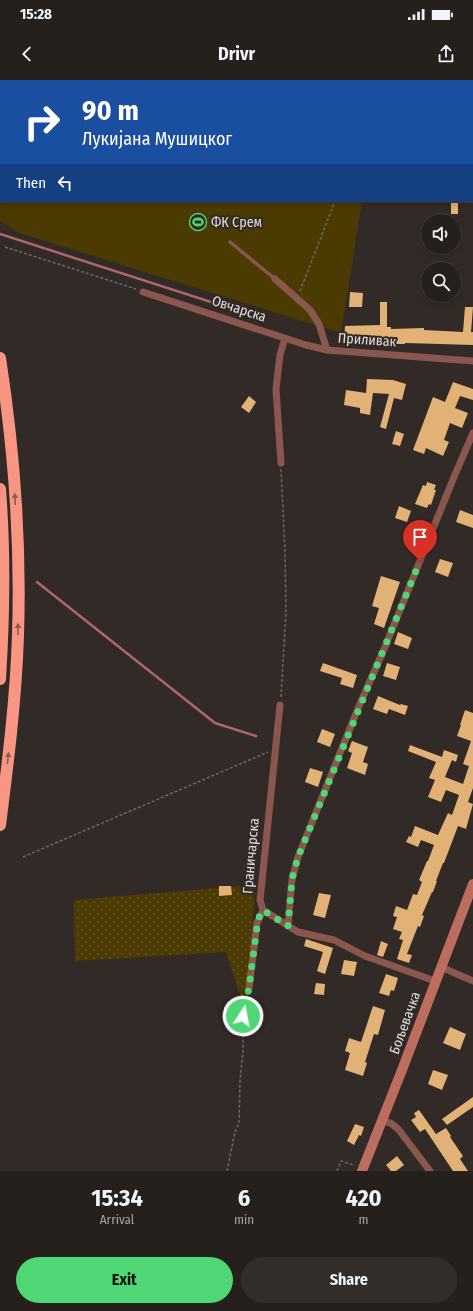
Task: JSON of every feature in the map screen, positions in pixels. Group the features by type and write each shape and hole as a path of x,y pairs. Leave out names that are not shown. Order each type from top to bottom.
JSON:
{"highway":[{"path":"0,358 10,431 15,494 18,550 18,635 11,731 0,825"},
{"path":"0,489 4,586 0,679"}],"main road":[{"name":"Бољевачка","path":"363,1170 473,884"}],"street":[{"name":"Приливак","path":"275,279 310,310 319,324 327,350 473,361"},
{"name":"Овчарска","path":"143,292 327,350"},
{"path":"281,464 276,389 280,355 285,338"},
{"path":"288,926 292,879 298,857 473,433"},
{"name":"Граничарска","path":"249,988 256,922 263,910 260,900 280,705"},
{"path":"263,910 298,932 334,940 365,956 435,981"},
{"path":"441,967 473,981"},
{"path":"383,1120 392,1124 399,1130 430,1171"}],"lane":[{"path":"230,242 275,279"}],"path":[{"path":"297,298 335,202"},
{"path":"5,247 143,292"},
{"path":"280,705 286,611 281,464"},
{"path":"23,857 276,749"},
{"path":"227,1171 235,1132 239,1123 240,1080 243,1052 243,1016 249,988"},
{"path":"337,1171 341,1161 363,1170"}],"shaded area":[{"path":"0,202 362,202 341,333 19,233 0,221"},
{"path":"255,885 247,1017 226,952 75,961 74,900"}],"building":[{"path":"451,202 458,202 458,214 451,214"},
{"path":"350,292 363,293 362,307 349,307"},
{"path":"380,302 387,302 387,327 391,327 391,329 424,328 424,330 463,332 465,307 473,307 471,332 473,332 473,345 396,344 396,342 344,339 345,326 380,325"},
{"path":"367,379 393,380 406,384 402,400 394,398 386,429 380,427 389,394 373,393 370,415 360,413 360,408 344,405 346,390 366,393"},
{"path":"453,382 473,389 473,400 460,396 455,408 468,413 462,428 450,423 444,440 449,442 443,456 426,448 424,454 413,450 433,397 445,402"},
{"path":"249,396 256,402 249,413 241,407"},
{"path":"396,431 404,434 400,446 392,444"},
{"path":"427,482 436,485 434,490 436,490 431,505 429,504 427,508 415,504 423,485 426,486"},
{"path":"399,506 411,511 407,522 395,518"},
{"path":"460,510 473,515 473,528 456,522"},
{"path":"440,559 453,563 448,577 435,572"},
{"path":"381,576 400,582 384,628 374,624 379,608 372,606"},
{"path":"398,632 412,638 408,649 394,644"},
{"path":"323,663 357,675 353,688 340,684 342,678 320,671"},
{"path":"387,663 400,667 396,680 383,676"},
{"path":"378,696 400,705 408,706 405,715 389,709 387,714 373,709"},
{"path":"465,710 473,713 473,788 468,802 473,804 466,829 458,826 433,892 422,915 424,916 420,927 418,926 407,954 412,955 409,963 397,959 403,940 399,939 402,932 393,929 397,917 393,916 396,906 407,910 413,894 417,895 422,882 419,880 434,845 421,840 418,847 406,842 409,836 411,837 415,826 438,835 448,813 452,815 459,795 446,790 441,802 428,797 435,780 429,778 436,762 408,751 410,745 442,757 444,750 458,755 456,762 452,760 445,777 463,784 469,766 463,764 471,741 457,736"},
{"path":"322,729 335,734 330,747 317,742"},
{"path":"352,741 368,747 363,762 368,764 365,775 347,768 352,753 348,751"},
{"path":"310,768 323,772 318,787 305,782"},
{"path":"219,886 231,886 232,895 219,896"},
{"path":"319,893 331,895 325,918 313,915"},
{"path":"306,939 333,948 325,974 317,971 323,952 304,946"},
{"path":"381,941 388,944 383,957 377,955"},
{"path":"344,960 357,962 354,976 341,974"},
{"path":"386,974 398,978 394,991 391,990 389,996 379,993"},
{"path":"316,983 325,984 324,995 314,994"},
{"path":"373,1006 385,1010 378,1035 374,1034 365,1062 367,1063 363,1076 345,1070 350,1053 345,1051 349,1038 361,1042"},
{"path":"450,1027 466,1034 460,1050 443,1043"},
{"path":"433,1070 448,1075 442,1090 428,1084"},
{"path":"473,1097 473,1107 447,1125 442,1119"},
{"path":"419,1110 436,1134 446,1128 451,1136 450,1137 463,1156 460,1159 468,1171 453,1171 425,1129 420,1132 411,1120 416,1117 414,1113"},
{"path":"355,1124 364,1127 361,1136 359,1135 354,1145 347,1141"},
{"path":"397,1156 404,1165 396,1171 391,1171 386,1165"}],"waterway":[{"path":"0,234 245,313"},
{"path":"37,582 215,723 256,736"}],"place":[{"name":"ФК Срем","path":"198,222"}],"route":[{"path":"243,1016 249,988 256,922 263,910 288,926 292,879 298,857 420,561"}]}
